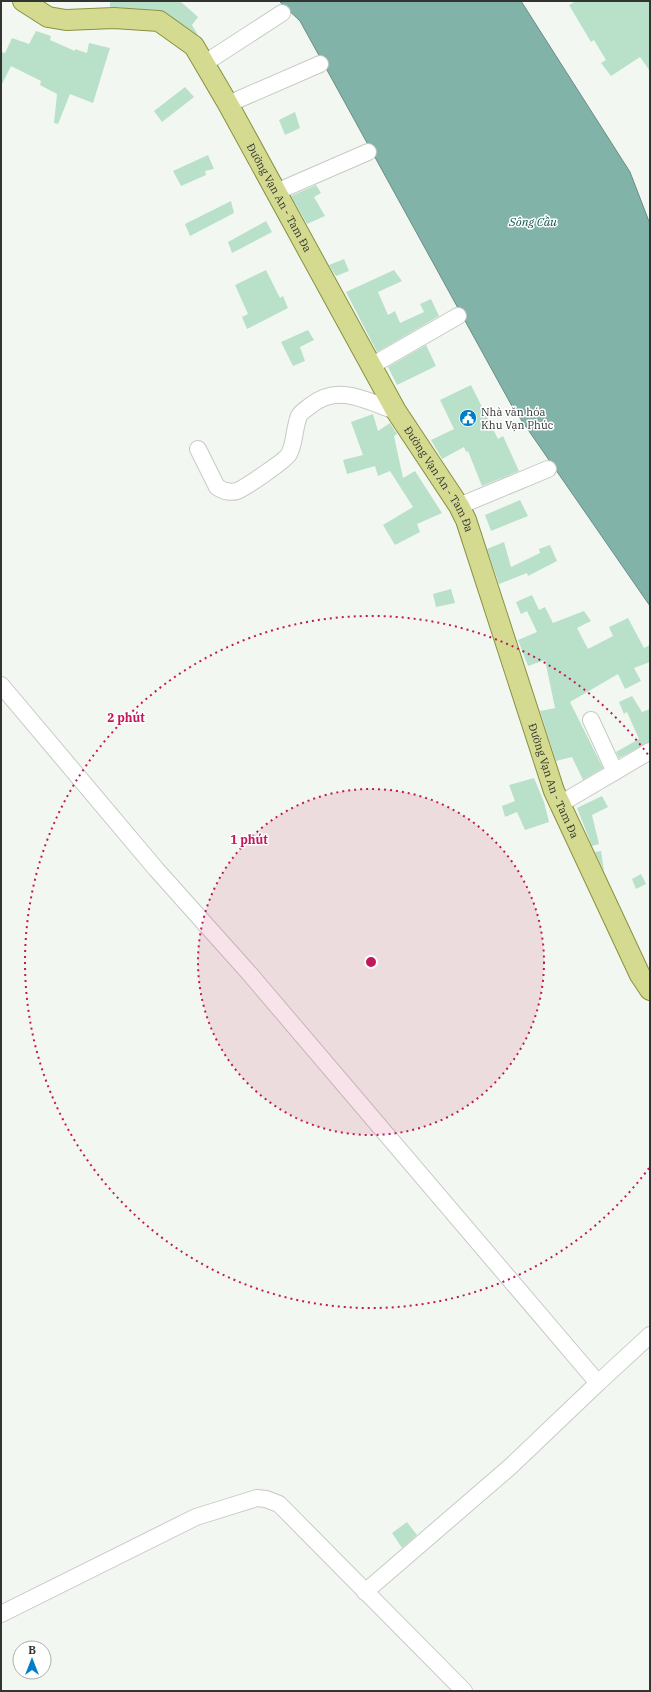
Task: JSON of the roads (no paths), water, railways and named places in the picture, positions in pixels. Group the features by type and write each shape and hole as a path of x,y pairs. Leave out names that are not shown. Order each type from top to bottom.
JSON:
{"main road":[{"name":"Đường Vạn An - Tam Đa","path":"23,1 48,17 66,20 114,18 159,21 178,33 194,46 205,63 396,411 459,506 466,520 560,804 640,975 650,990"}],"street":[{"path":"205,63 282,13"},
{"path":"228,104 320,64"},
{"path":"276,192 368,152"},
{"path":"371,366 458,316"},
{"path":"198,449 217,487 222,491 237,491 283,462 290,454 296,424 300,414 315,402 329,395 345,394 396,411"},
{"path":"459,506 548,469"},
{"path":"1,685 156,870 250,973 598,1383"},
{"path":"591,720 615,772"},
{"path":"560,804 650,751"},
{"path":"365,1592 511,1466 650,1335"},
{"path":"1,1614 196,1517 257,1498 266,1499 279,1504 464,1691"}],"water":[{"name":"Sông Cầu","path":"279,1 521,1 630,172 650,224 650,606 513,408 300,21"}],"place":[{"name":"Nhà văn hóa Khu Vạn Phúc","path":"468,418"}]}
